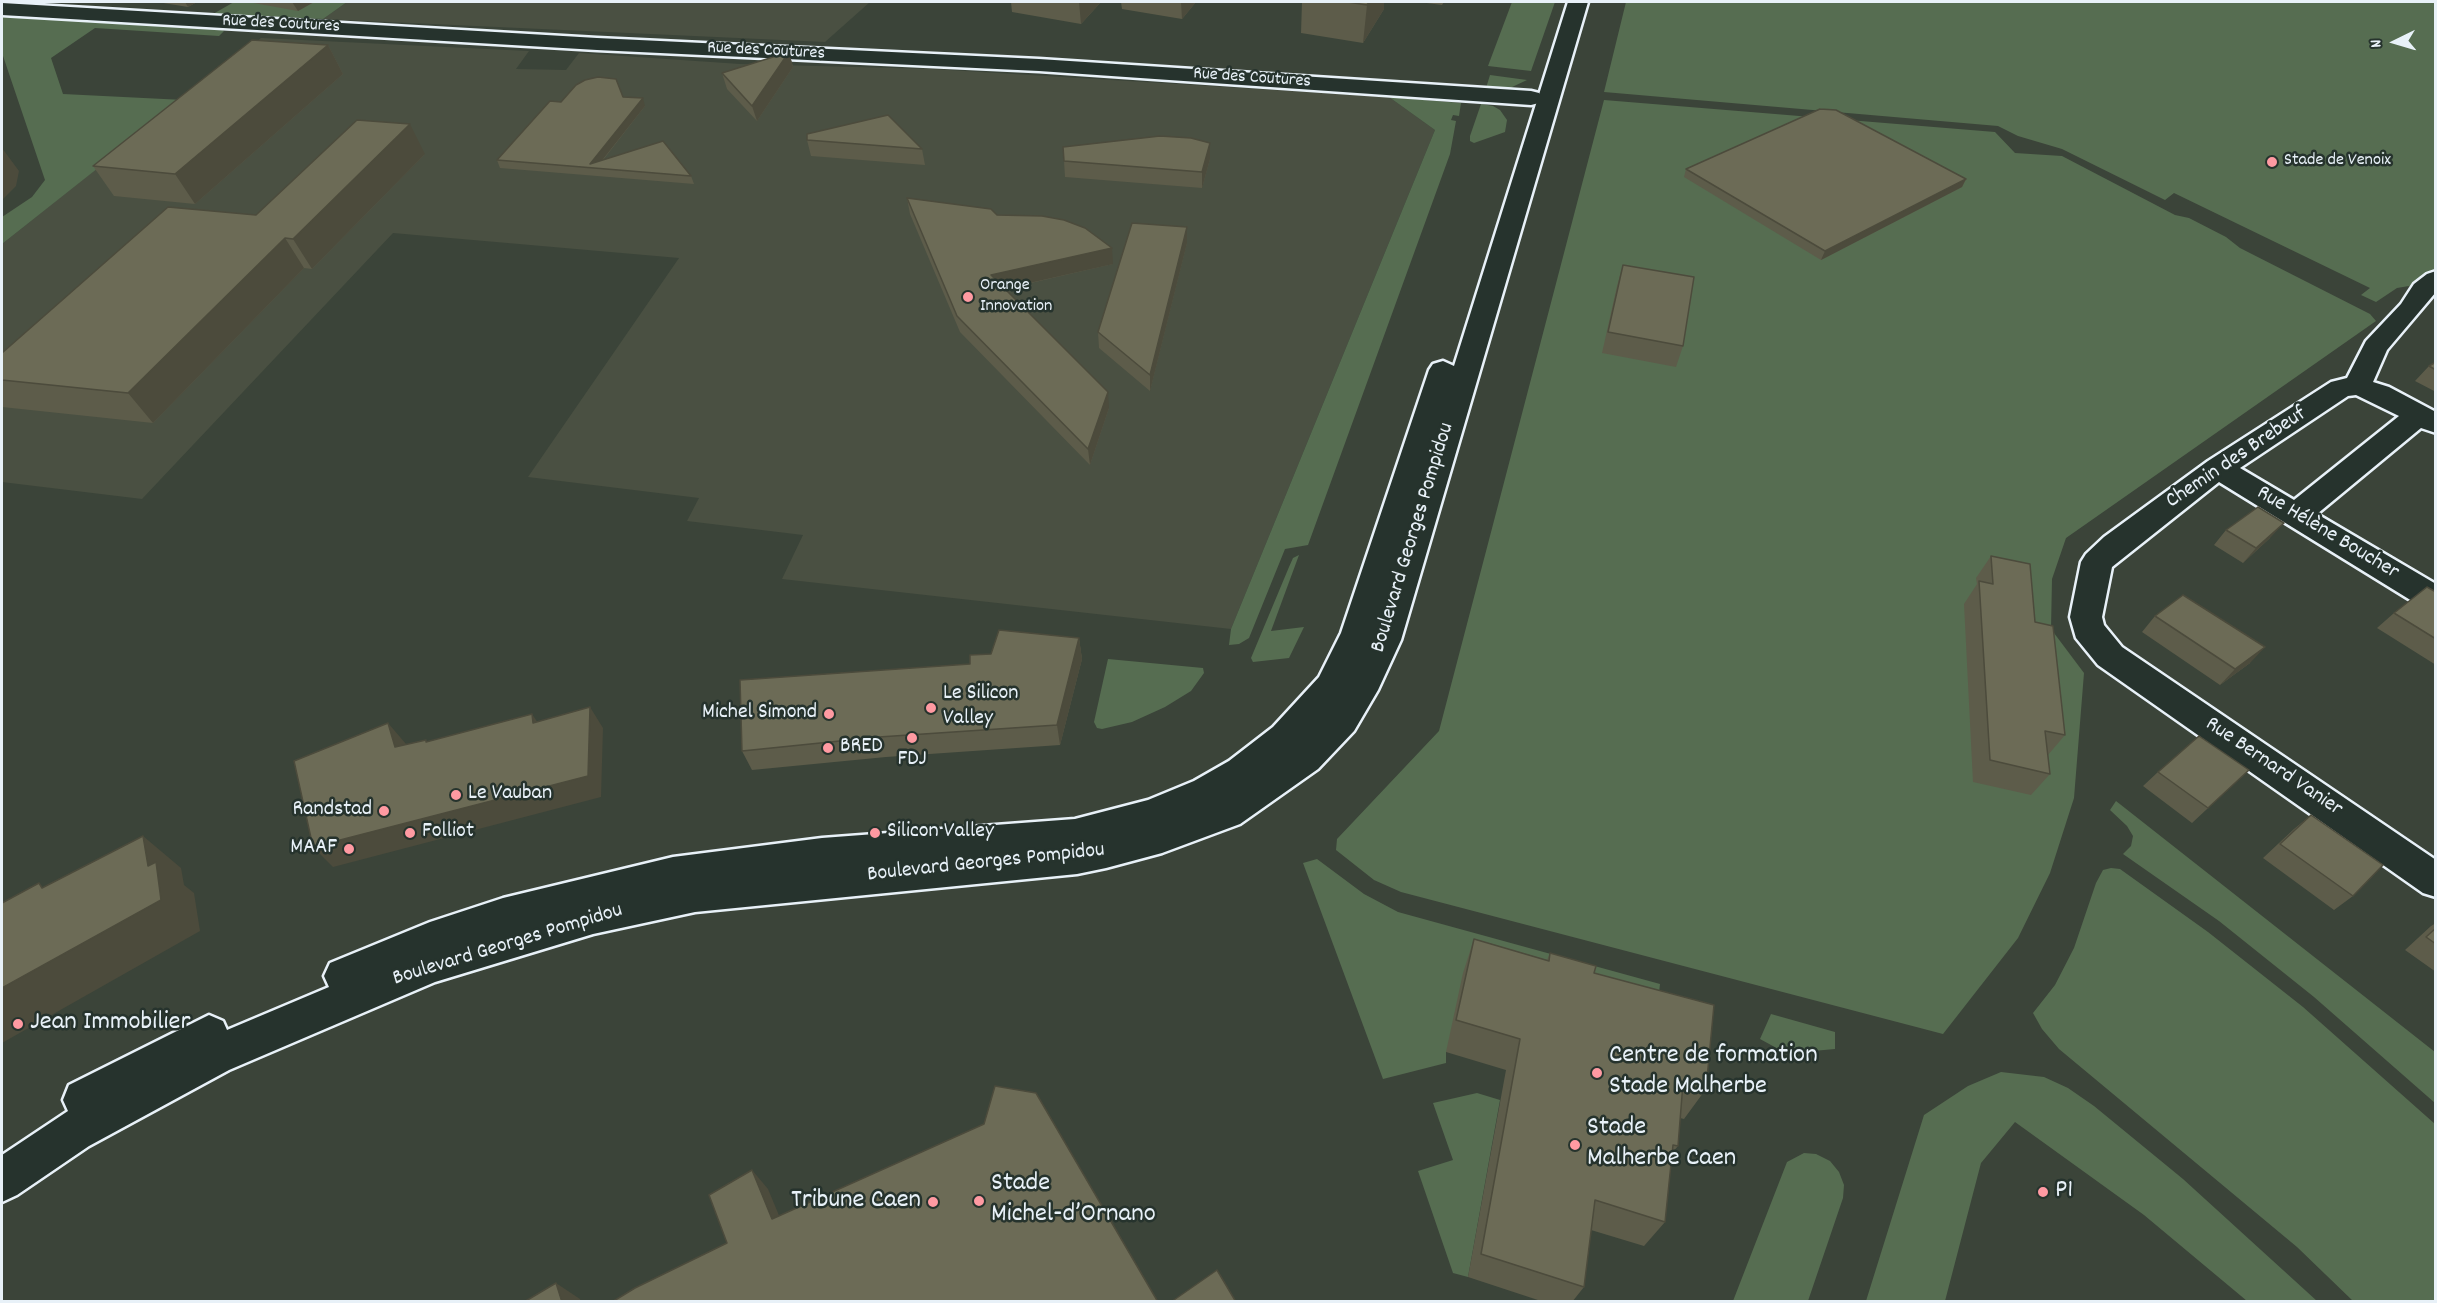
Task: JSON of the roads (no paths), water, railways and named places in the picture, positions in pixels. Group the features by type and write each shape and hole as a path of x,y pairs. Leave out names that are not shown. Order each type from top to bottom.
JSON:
{"street":[{"path":"191,19 223,2"},
{"name":"Boulevard Georges Pompidou","path":"2,1152 61,1112 209,1035 430,940 504,915 640,881 740,864 929,845 1075,836 1152,814 1207,792 1242,771 1285,737 1331,686 1357,633 1563,2"},
{"name":"Boulevard Georges Pompidou","path":"2,1180 74,1131 214,1056 305,1016 443,962 593,917 695,896 1077,858 1106,852 1162,837 1227,813 1306,759 1342,721 1361,690 1385,640 1578,2"},
{"name":"Rue des Coutures","path":"2,9 597,44 1039,65 1531,98"},
{"path":"2296,515 2427,420 2379,393 2357,386 2375,347 2410,309 2423,289 2436,279"},
{"name":"Chemin des Brebeuf","path":"2110,656 2088,629 2086,617 2097,562 2115,545 2218,468 2341,388 2357,386"},
{"name":"Rue Hélène Boucher","path":"2218,468 2436,600"},
{"name":"Rue Bernard Vanier","path":"2110,656 2436,881"}],"place":[{"name":"Stade de Venoix","path":"2272,162"},
{"name":"Orange Innovation","path":"968,297"},
{"name":"Le Silicon Valley","path":"931,708"},
{"name":"Michel Simond","path":"829,714"},
{"name":"FDJ","path":"912,738"},
{"name":"BRED","path":"828,748"},
{"name":"Le Vauban","path":"456,795"},
{"name":"Randstad","path":"384,811"},
{"name":"Folliot","path":"410,833"},
{"name":"Silicon Valley","path":"875,833"},
{"name":"MAAF","path":"349,849"},
{"name":"Jean Immobilier","path":"18,1024"},
{"name":"Centre de formation Stade Malherbe","path":"1597,1073"},
{"name":"Stade Malherbe Caen","path":"1575,1145"},
{"name":"P1","path":"2043,1192"},
{"name":"Stade Michel-d’Ornano","path":"979,1201"},
{"name":"Tribune Caen","path":"933,1202"}]}
